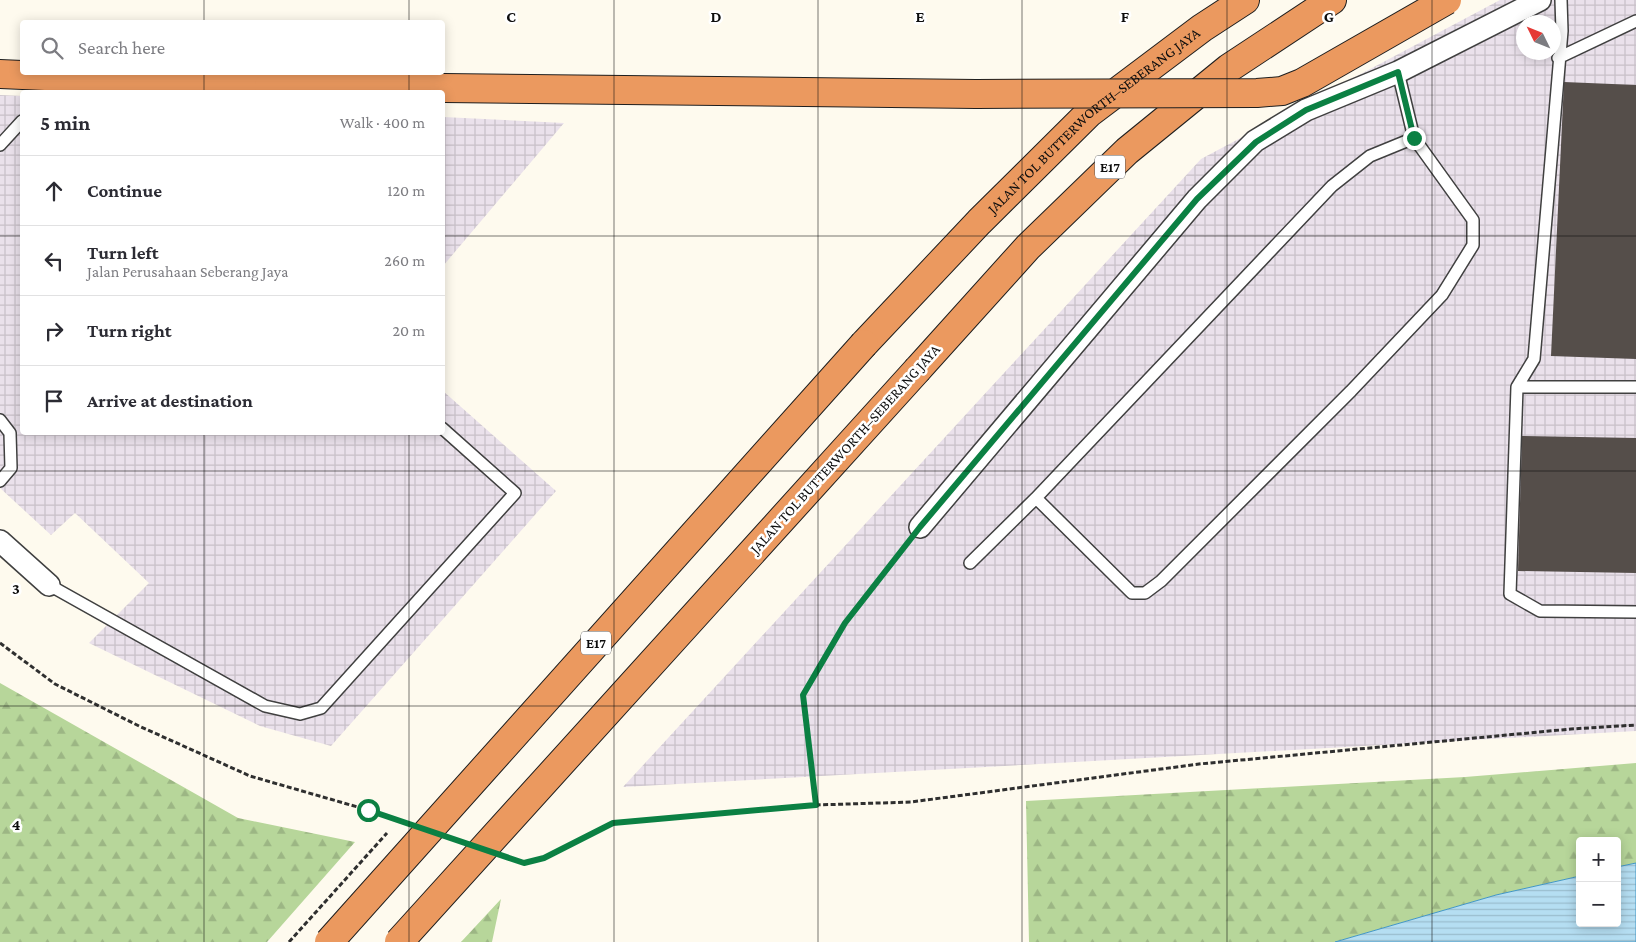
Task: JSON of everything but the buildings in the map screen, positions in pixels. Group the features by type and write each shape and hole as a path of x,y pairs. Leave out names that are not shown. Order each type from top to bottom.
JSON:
{"highway":[{"name":"JALAN TOL BUTTERWORTH–SEBERANG JAYA","path":"329,942 864,344 979,222 1090,113 1202,28 1245,0"},
{"name":"JALAN TOL BUTTERWORTH–SEBERANG JAYA","path":"399,942 1028,247 1127,151 1229,68 1332,0"},
{"path":"22,75 269,86 976,94 1257,94 1282,91 1302,83 1447,0"},
{"path":"0,74 20,75"}],"street":[{"path":"920,527 1197,199 1256,142 1306,110 1398,72 1540,0"},
{"path":"0,541 49,585"}],"lane":[{"path":"1561,0 1561,37"},
{"path":"1561,57 1636,20"},
{"path":"1558,60 1534,359 1517,387 1510,594 1540,611 1636,612"},
{"path":"1036,498 1132,593 1145,593 1161,581 1350,391 1442,295 1473,245 1473,220 1414,138 1398,72"},
{"path":"0,145 20,123"},
{"path":"970,563 1036,498 1332,186 1370,156 1414,138"},
{"path":"1517,387 1636,387"},
{"path":"0,420 10,433 11,468 0,480"},
{"path":"49,585 264,706 300,714 321,708 515,494 445,431"}],"path":[{"path":"816,805 803,695 845,623 920,527"},
{"path":"0,643 55,684 139,726 250,776 405,822"},
{"path":"506,857 524,863 544,858 613,823 816,805 911,802 1199,764 1561,730 1636,725"}],"shaded area":[{"path":"1500,0 1636,0 1636,731 623,787 1201,159"},
{"path":"0,95 20,96 20,435 445,435 445,393 556,491 331,746 260,726 89,643 149,583 75,513 51,535 0,488"},
{"path":"445,117 564,123 445,264"}],"green space":[{"path":"0,683 238,818 355,842 267,942 0,942"},
{"path":"1636,763 1636,863 1621,866 1621,837 1576,837 1576,877 1496,895 1335,942 1029,942 1026,801 1465,777"},
{"path":"501,899 492,942 461,942"}],"water":[{"path":"1636,863 1636,942 1335,942 1496,895 1576,877 1576,927 1621,927 1621,866"}],"route":[{"path":"368,810 524,863 544,858 613,823 816,805 803,695 845,623 920,527 1197,199 1256,142 1306,110 1398,72 1414,138"}]}
